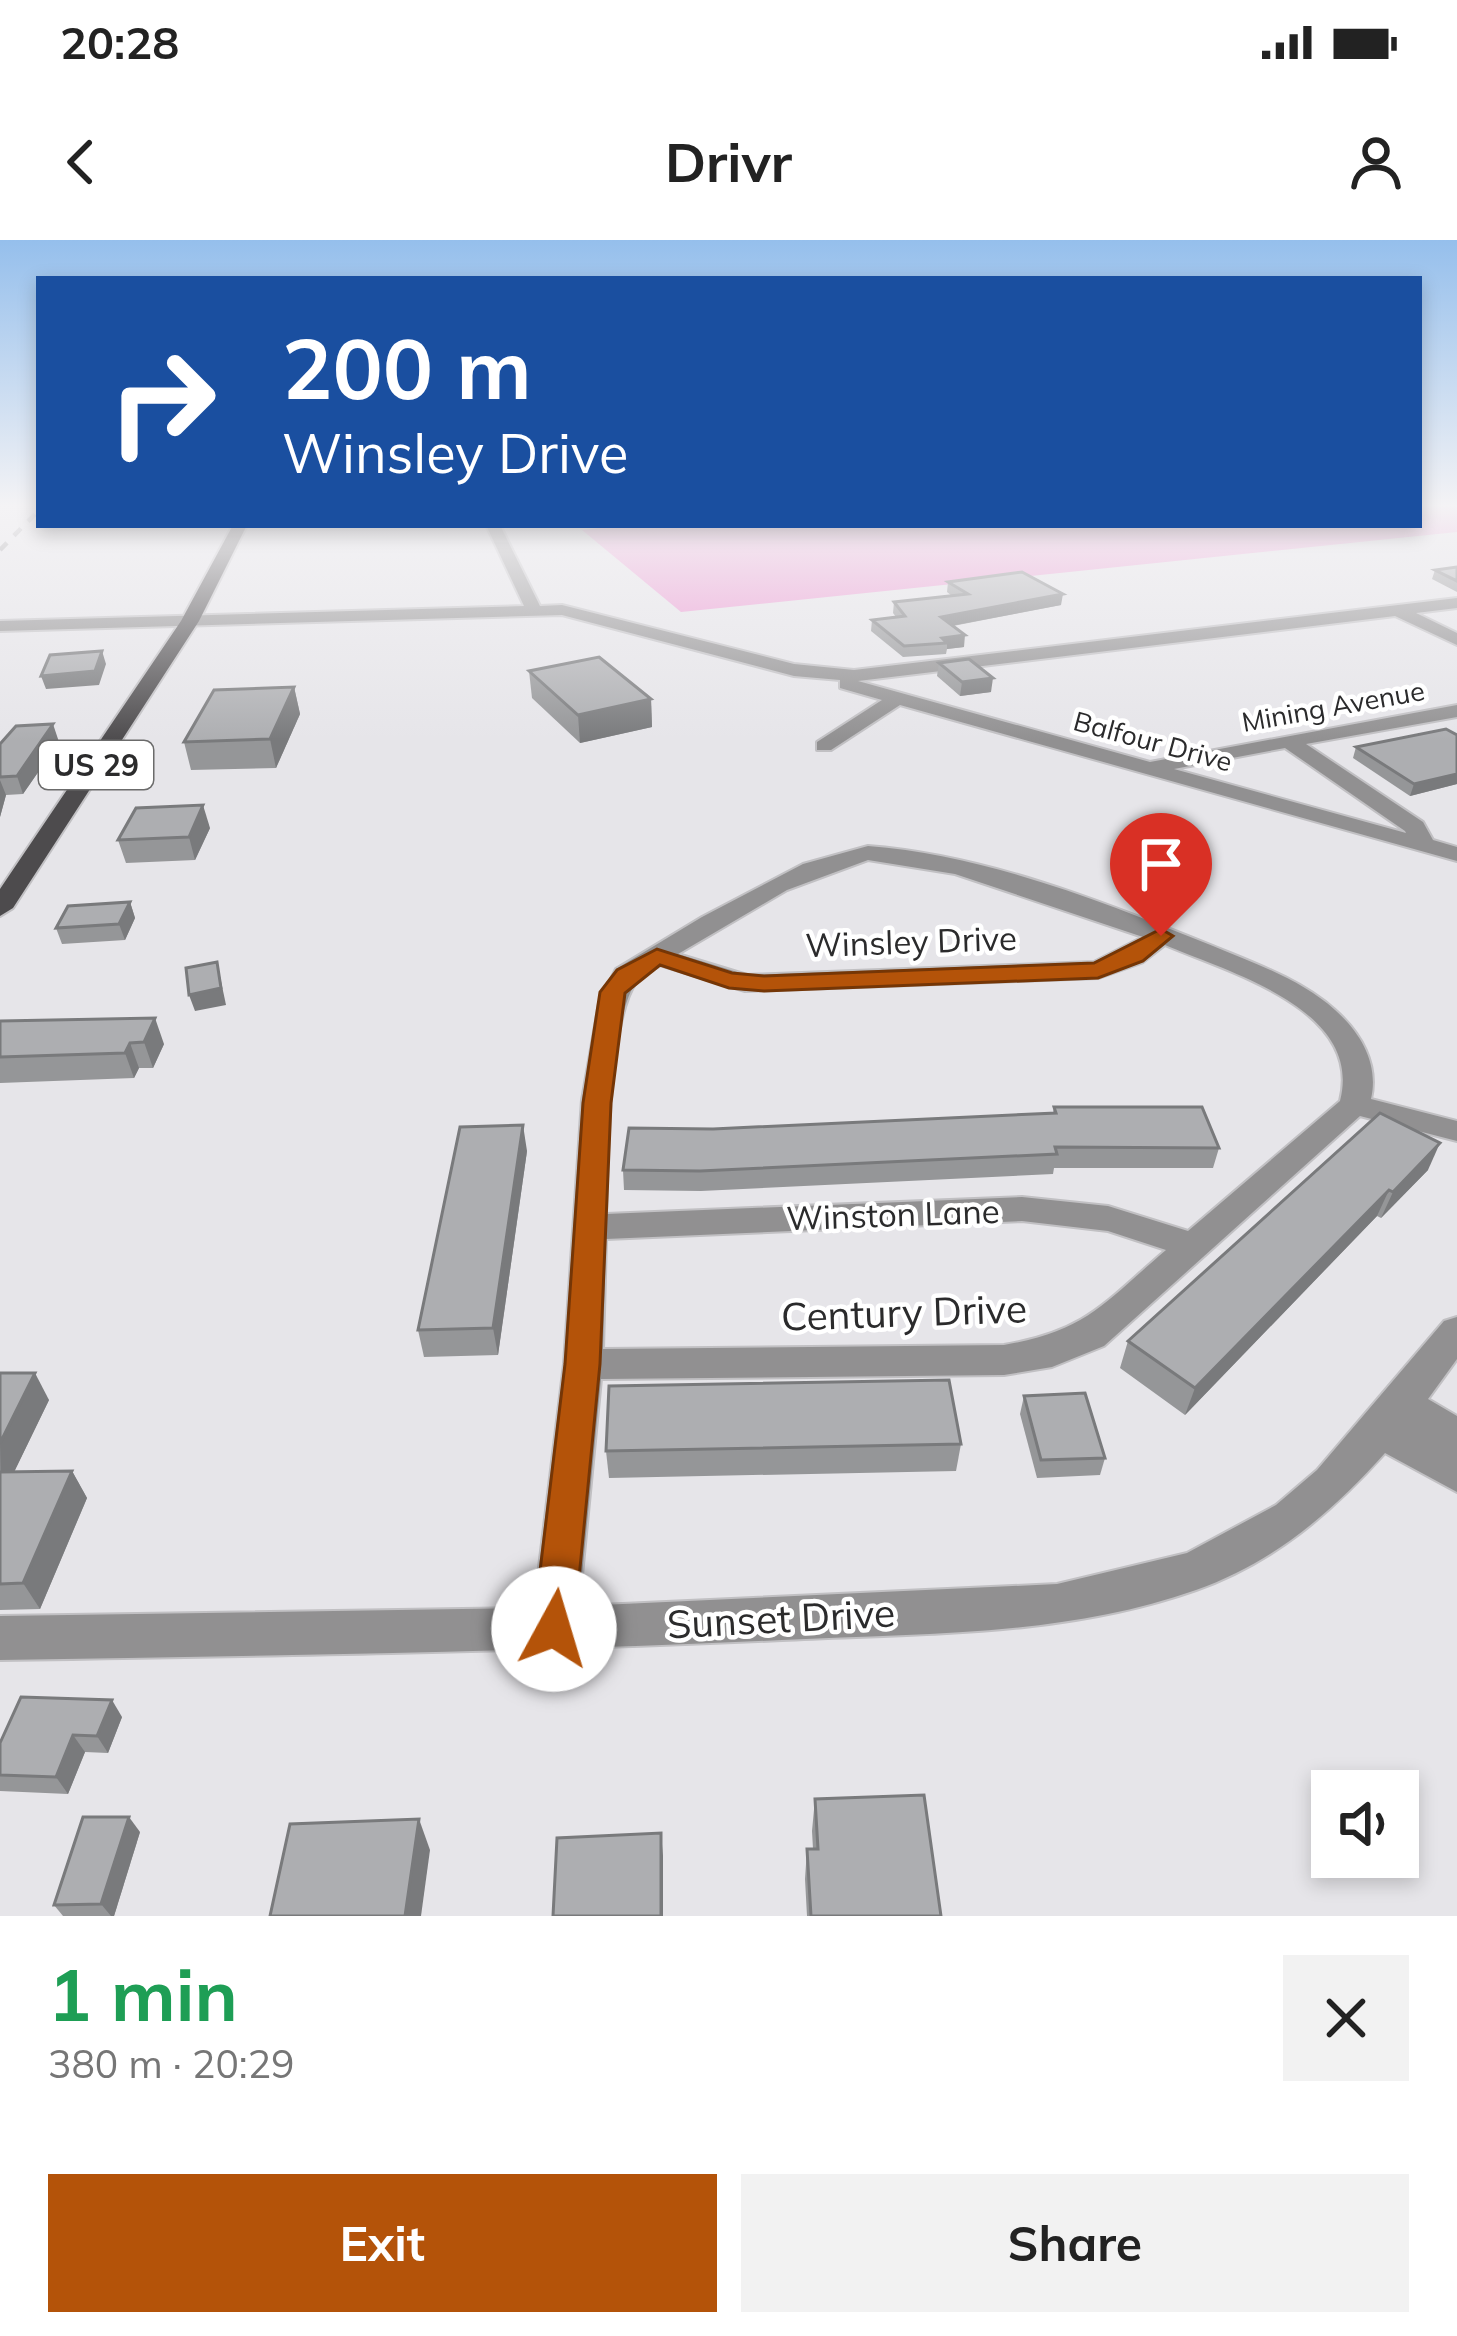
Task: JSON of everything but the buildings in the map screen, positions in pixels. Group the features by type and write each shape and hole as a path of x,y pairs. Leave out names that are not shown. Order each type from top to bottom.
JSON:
{"main road":[{"name":"US 29","path":"0,908 190,621 209,584"}],"street":[{"path":"522,584 533,608"},
{"path":"0,626 533,608 590,614 767,664 838,676 1457,603"},
{"path":"1396,610 1457,640"},
{"name":"Balfour Drive","path":"838,676 896,699 1457,854"},
{"path":"824,746 896,699"},
{"name":"Mining Avenue","path":"1147,767 1457,712"},
{"path":"1289,742 1415,826 1423,844"},
{"path":"554,1629 583,1364 597,1103 612,992 626,975 657,956 818,867 869,853 940,861 1161,936 1276,982 1320,1011 1348,1042 1361,1071 1354,1105 1457,1131"},
{"name":"Winsley Drive","path":"657,956 729,980 764,983 1098,970 1134,956 1161,936"},
{"name":"Century Drive","path":"583,1364 1004,1360 1052,1352 1091,1336 1354,1105"},
{"name":"Winston Lane","path":"591,1227 1022,1208 1078,1211 1158,1231 1190,1246"},
{"name":"Sunset Drive","path":"0,1638 554,1629 1057,1606 1133,1593 1199,1573 1297,1518 1392,1417 1457,1331"},
{"path":"1392,1417 1457,1437"},
{"path":"1392,1417 1457,1474"}],"shaded area":[{"path":"647,584 951,584 681,612"}],"route":[{"path":"554,1629 583,1364 597,1103 612,992 626,975 657,956 729,980 764,983 1098,970 1134,956 1161,936"}]}
